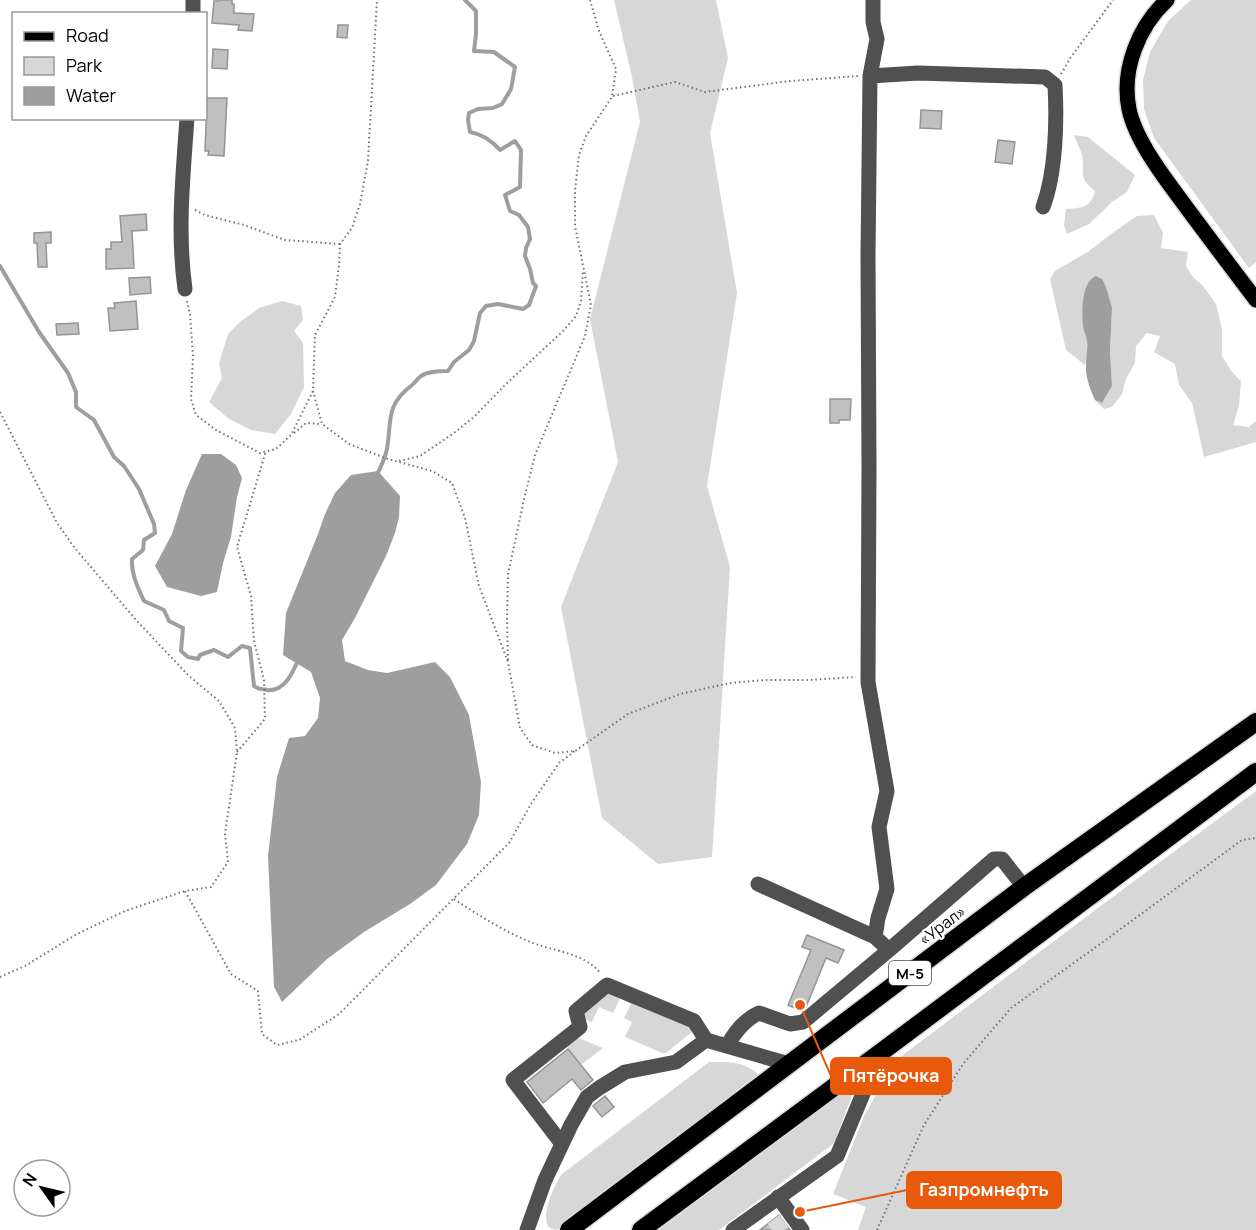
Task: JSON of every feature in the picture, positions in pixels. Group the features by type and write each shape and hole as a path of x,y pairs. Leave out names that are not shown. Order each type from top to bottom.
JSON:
{"highway":[{"name":"«Урал»","path":"569,1230 1024,887 1256,722"},
{"name":"М-5","path":"641,1230 1256,773"}],"main road":[{"path":"1167,0 1148,22 1134,51 1128,82 1129,109 1156,166 1256,300"}],"street":[{"path":"873,0 873,22 877,39 870,76 868,676 887,791 879,827 887,889 875,937"},
{"path":"870,76 918,73 1045,77 1056,84 1055,141 1050,190 1044,207"},
{"path":"185,289 181,259 181,201 187,120"},
{"path":"727,1046 735,1033 750,1017 759,1013 790,1024 803,1022 994,859 1002,859 1024,887"},
{"path":"758,884 875,937 889,950"},
{"path":"562,1144 513,1080 580,1027 576,1011 607,985 694,1021 706,1040 789,1064"},
{"path":"527,1230 545,1180 586,1097 625,1072 676,1062 706,1040"},
{"path":"744,1227 778,1197 837,1156 880,1053"},
{"path":"778,1197 788,1219 802,1230"}],"path":[{"path":"322,424 313,391 315,335 335,297 340,244 352,228 360,204 368,160 378,0"},
{"path":"575,751 555,753 532,745 520,728 508,662 507,617 508,574 535,455 585,336 591,305 575,226 575,190 579,155 586,136 612,97 616,69 599,31 590,0"},
{"path":"1056,84 1071,57 1113,0"},
{"path":"612,97 675,82 705,92 790,81 870,76"},
{"path":"181,201 206,215 244,225 285,240 340,244"},
{"path":"397,462 420,456 454,433 475,416 562,331 576,316 581,302 583,264"},
{"path":"185,289 190,314 192,346 191,399 196,415 216,430 260,453 276,449 306,423 322,424 349,444 397,462 432,471 452,483 465,518 479,586 508,662"},
{"path":"291,435 313,391"},
{"path":"0,412 57,523 74,547 136,620 189,676 219,701 235,728 237,752 225,834 228,862 211,887 186,891 125,911 77,934 25,966 0,976"},
{"path":"237,752 264,719 264,681 254,641 251,596 237,547 266,451"},
{"path":"186,891 231,974 258,992 262,1034 277,1045 299,1040 339,1014 509,843 559,762 628,714 680,694 729,684 868,676"},
{"path":"877,1230 924,1125 963,1064 1011,1008 1242,840 1256,838"},
{"path":"454,899 485,920 530,942 563,952 595,966 610,986"}],"green space":[{"path":"614,0 716,0 728,58 710,133 737,293 707,486 730,567 712,857 658,864 602,818 561,607 618,462 590,319 640,122"},
{"path":"1191,0 1256,0 1256,262 1249,268 1154,138 1144,109 1143,80 1150,52 1168,21"},
{"path":"1074,135 1088,137 1135,175 1127,192 1112,202 1089,224 1067,234 1064,225 1066,209 1088,204 1095,191 1084,178 1082,155"},
{"path":"1154,215 1163,233 1161,248 1188,252 1186,266 1216,304 1222,329 1222,356 1241,381 1239,406 1233,425 1249,427 1256,421 1256,442 1204,457 1192,403 1179,385 1175,364 1154,352 1160,336 1147,333 1136,346 1135,363 1126,379 1122,394 1112,407 1104,409 1095,400 1102,403 1112,386 1110,351 1112,308 1084,296 1083,327 1087,341 1085,365 1066,350 1050,279 1055,271 1089,251 1137,216"},
{"path":"282,301 301,306 303,320 294,331 303,343 304,387 291,414 275,434 251,430 229,419 209,402 222,378 219,363 228,334 259,308"},
{"path":"1256,791 1256,1230 858,1230 866,1207 833,1194 864,1116 886,1077 903,1055"},
{"path":"607,992 690,1026 693,1031 666,1053 625,1037 632,1022 624,1018 631,1004 620,998 613,1013 599,1007 592,1022 587,1020 583,1013"},
{"path":"576,1037 603,1048 581,1065 566,1046"},
{"path":"709,1062 741,1064 758,1074 755,1082 557,1230 549,1227 546,1214 556,1184 562,1174"},
{"path":"849,1089 851,1098 833,1144 719,1230 658,1230 846,1090"}],"water":[{"path":"1096,276 1102,279 1106,287 1112,308 1110,351 1112,386 1102,403 1095,400 1087,378 1087,339 1083,327 1085,291 1091,279"},
{"path":"202,454 221,454 236,465 242,478 231,537 217,592 201,596 167,587 155,566 172,534 186,490"},
{"path":"378,471 400,496 399,517 386,556 342,640 345,661 368,670 387,673 435,662 450,677 469,715 481,782 479,815 467,844 436,885 327,959 282,1002 274,987 268,856 277,777 289,738 305,736 318,718 320,698 311,672 283,655 286,613 335,493 351,475"}],"building":[{"path":"232,0 234,13 254,14 252,31 238,30 239,25 212,23 214,1"},
{"path":"338,25 348,25 347,38 337,37"},
{"path":"213,49 228,50 227,69 212,68"},
{"path":"207,98 227,98 224,156 208,155 209,151 205,151"},
{"path":"921,110 942,111 941,129 920,128"},
{"path":"998,140 1015,142 1012,164 995,162"},
{"path":"146,214 147,230 132,231 134,268 106,269 106,249 111,249 111,242 122,242 120,216"},
{"path":"51,232 51,243 46,243 47,267 38,267 37,243 34,243 34,233"},
{"path":"150,277 151,293 130,295 129,278"},
{"path":"136,301 138,329 110,331 108,308 115,308 114,303"},
{"path":"78,323 79,334 57,335 56,324"},
{"path":"830,399 851,399 850,420 830,423"},
{"path":"807,935 844,950 838,963 826,958 806,1007 801,1011 788,1005 811,950 802,947"},
{"path":"568,1049 593,1080 581,1090 572,1079 543,1103 527,1082"},
{"path":"605,1096 614,1107 602,1117 593,1106"},
{"path":"779,1215 790,1230 760,1230"}],"waterway":[{"path":"377,475 386,453 391,417 396,401 424,374 448,371 454,362 469,350 474,341 480,313 486,306 498,304 523,309 529,305 536,286 525,256 530,239 528,227 519,215 510,211 505,195 520,187 521,150 515,141 500,150 486,138 470,132 468,120 469,113 502,104 511,89 515,67 494,52 474,51 476,11 465,0"},
{"path":"0,266 39,332 68,373 76,392 76,407 94,420 114,457 124,466 139,489 154,524 155,533 144,540 143,550 132,559 134,575 144,601 164,610 169,621 183,628 181,651 188,657 198,659 200,655 214,650 228,657 242,646 250,648 254,686 267,690 279,688 288,680 299,658"}],"tunnel":[{"path":"772,1230 784,1221"}],"place":[{"name":"Пятёрочка","path":"800,1005"},
{"name":"Газпромнефть","path":"800,1212"}]}
